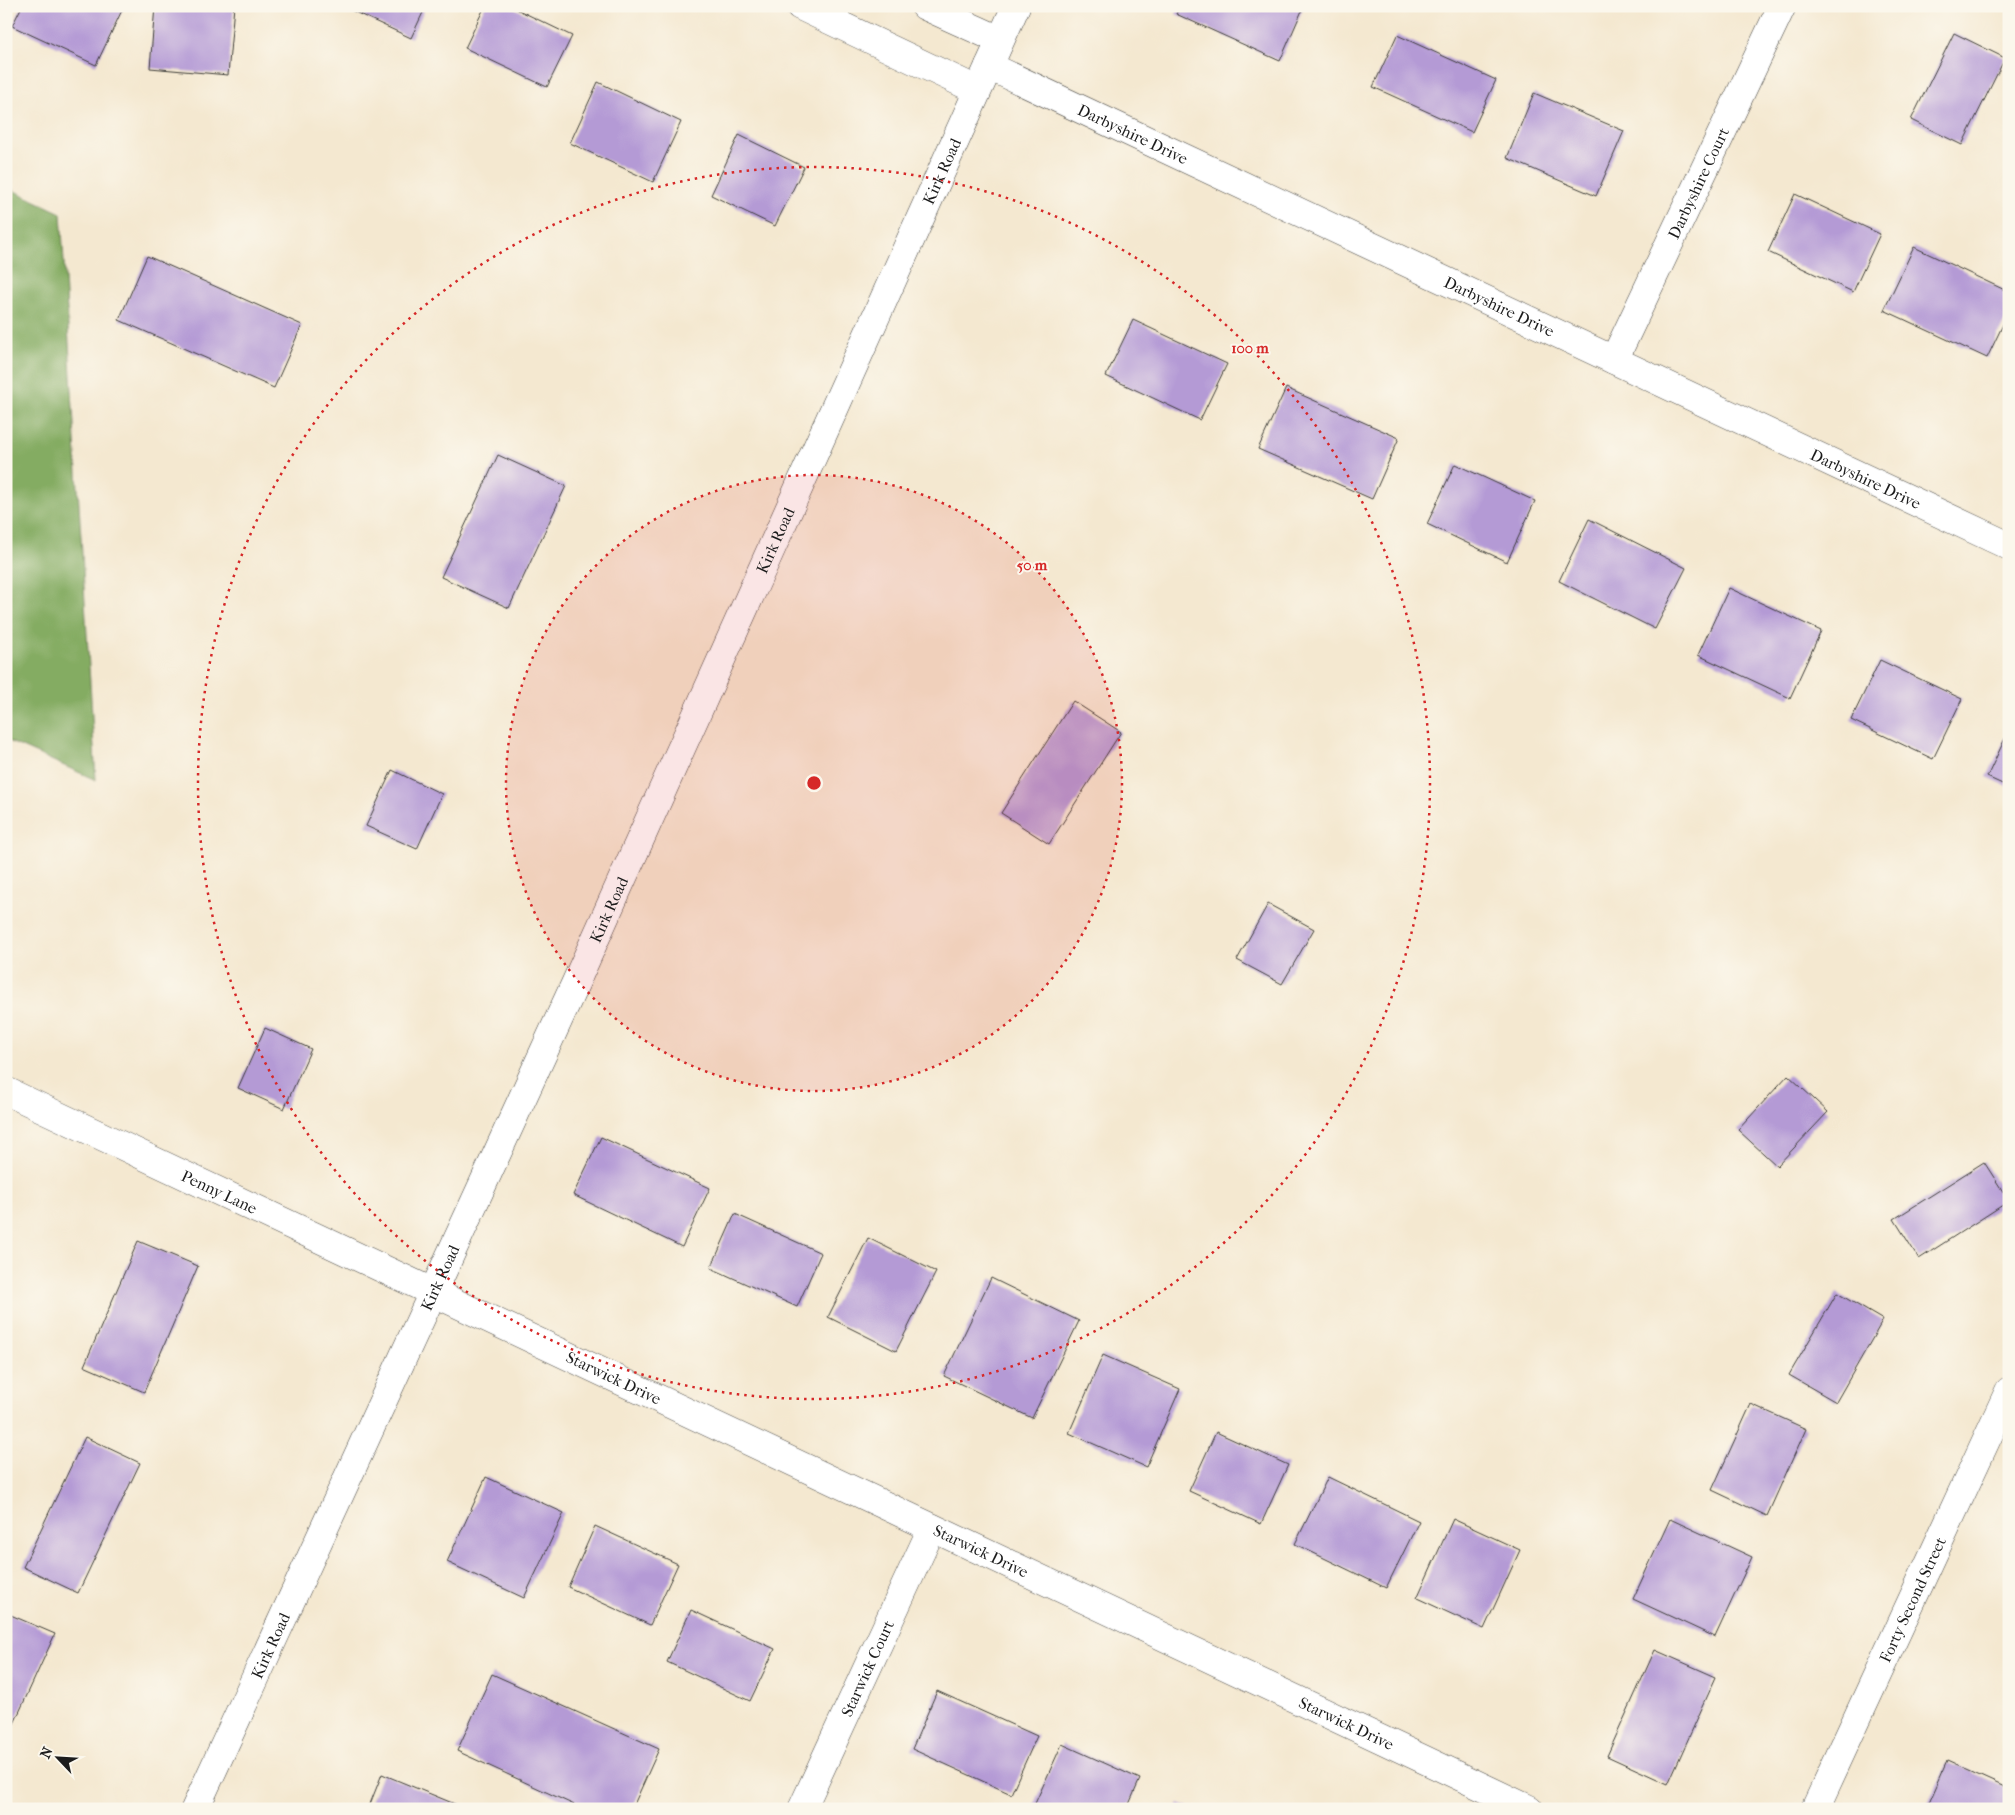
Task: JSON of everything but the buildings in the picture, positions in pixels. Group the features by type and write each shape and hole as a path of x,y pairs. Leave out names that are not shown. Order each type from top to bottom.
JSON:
{"street":[{"path":"800,6 977,90"},
{"path":"925,6 1000,40"},
{"name":"Kirk Road","path":"195,1809 579,975 1016,6"},
{"name":"Darbyshire Court","path":"1614,360 1782,6"},
{"name":"Darbyshire Drive","path":"989,66 2009,546"},
{"name":"Penny Lane","path":"6,1091 432,1292"},
{"name":"Starwick Drive","path":"432,1292 1529,1809"},
{"name":"Forty Second Street","path":"1815,1809 2009,1391"},
{"name":"Starwick Court","path":"802,1809 932,1528"}],"green space":[{"path":"6,187 61,213 96,780 6,740"}]}
